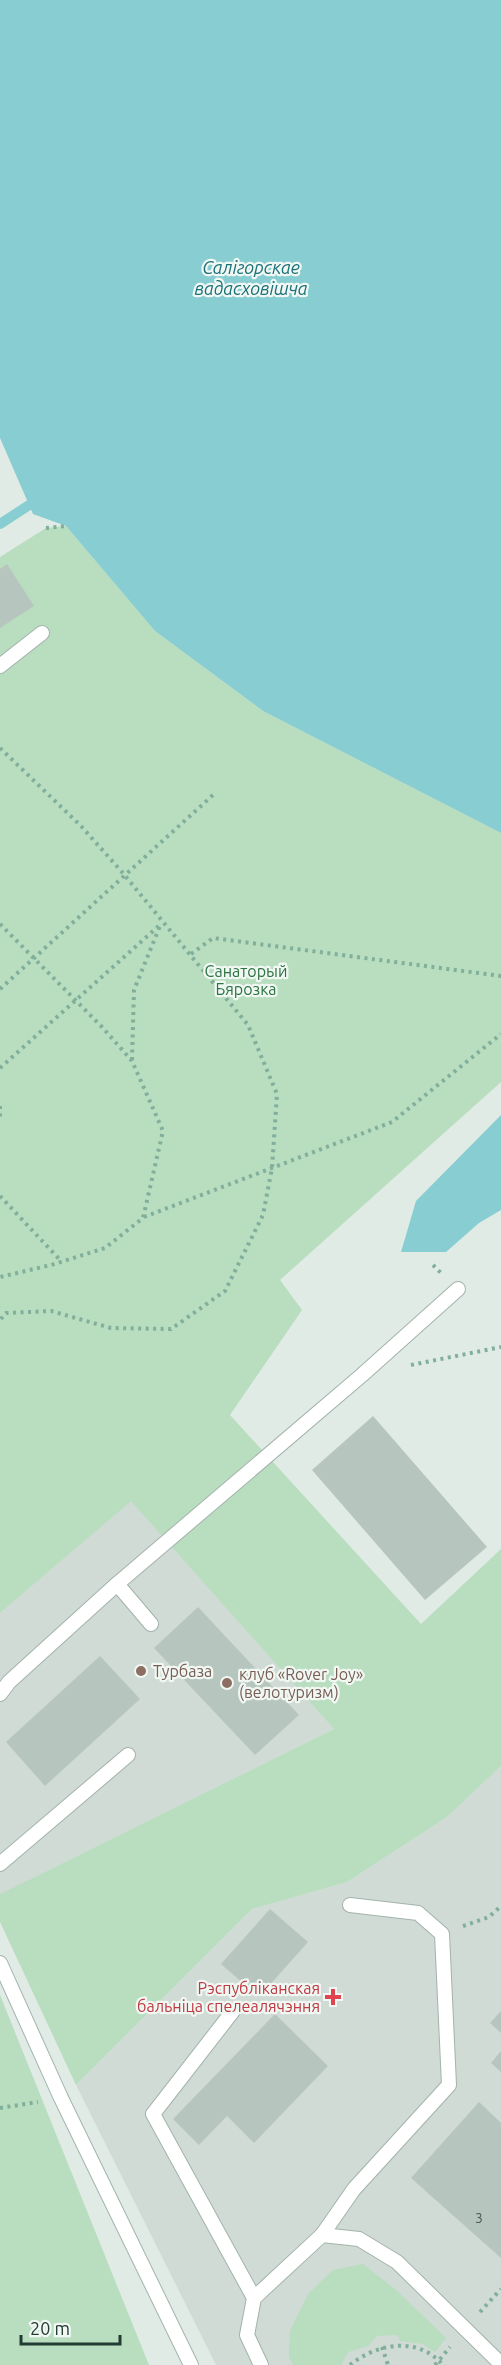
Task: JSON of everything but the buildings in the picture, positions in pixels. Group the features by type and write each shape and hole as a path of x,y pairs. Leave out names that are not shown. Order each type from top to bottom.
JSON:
{"lane":[{"path":"0,666 42,633"},
{"path":"0,1694 9,1682 117,1584 362,1375 458,1289"},
{"path":"117,1584 151,1624"},
{"path":"0,1863 128,1755"},
{"path":"261,2365 247,2335 254,2298 322,2235 354,2189 449,2085 442,1934 418,1913 350,1905"},
{"path":"0,1964 61,2098 191,2365"},
{"path":"233,2011 153,2114 254,2298"},
{"path":"322,2235 359,2239 397,2262 501,2364"}],"path":[{"path":"46,528 66,526"},
{"path":"0,748 81,826 191,954 248,1025 277,1094 272,1168 263,1215 225,1291 171,1329 111,1328 51,1311 6,1313 0,1320"},
{"path":"0,989 213,795"},
{"path":"0,1068 162,922"},
{"path":"132,1061 134,990 162,922"},
{"path":"0,924 132,1061 163,1131 143,1218"},
{"path":"191,954 213,938 501,976"},
{"path":"0,1277 105,1248 143,1218 392,1122 501,1034"},
{"path":"0,1106 0,1119"},
{"path":"0,1196 61,1262"},
{"path":"408,1365 501,1347"},
{"path":"442,1934 489,1917 501,1906"},
{"path":"0,2108 61,2098"},
{"path":"350,2365 363,2354 382,2347 402,2345 421,2350 442,2365"},
{"path":"382,2347 388,2365"}],"shaded area":[{"name":"Турбаза","path":"131,1500 334,1729 0,1894 0,1613"},
{"name":"Рэспубліканская бальніца спелеалячэння","path":"501,1766 501,2365 216,2365 76,2085 252,1909 347,1882 447,1817"}],"green space":[{"name":"Санаторый Бярозка","path":"66,526 155,631 263,711 501,833 501,1082 280,1280 302,1310 230,1415 421,1624 501,1549 501,1766 447,1817 347,1882 252,1909 76,2085 0,1922 0,1894 334,1729 131,1501 0,1613 0,557 46,528"},
{"path":"0,1995 149,2365 0,2365"},
{"path":"363,2264 396,2290 446,2338 435,2352 423,2344 400,2341 397,2335 377,2336 368,2346 348,2352 341,2365 293,2365 289,2357 290,2331 308,2294 333,2270"}],"water":[{"name":"Салігорскае вадасховішча","path":"0,0 501,0 501,833 263,711 155,631 66,526 33,514 0,438"},
{"path":"501,1115 501,1210 479,1223 446,1252 401,1252 416,1201"}],"waterway":[{"path":"0,524 40,498"}],"place":[{"name":"Турбаза","path":"141,1671"},
{"name":"клуб «Rover Joy» (велотуризм)","path":"227,1683"},
{"name":"Рэспубліканская бальніца спелеалячэння","path":"333,1997"}]}
